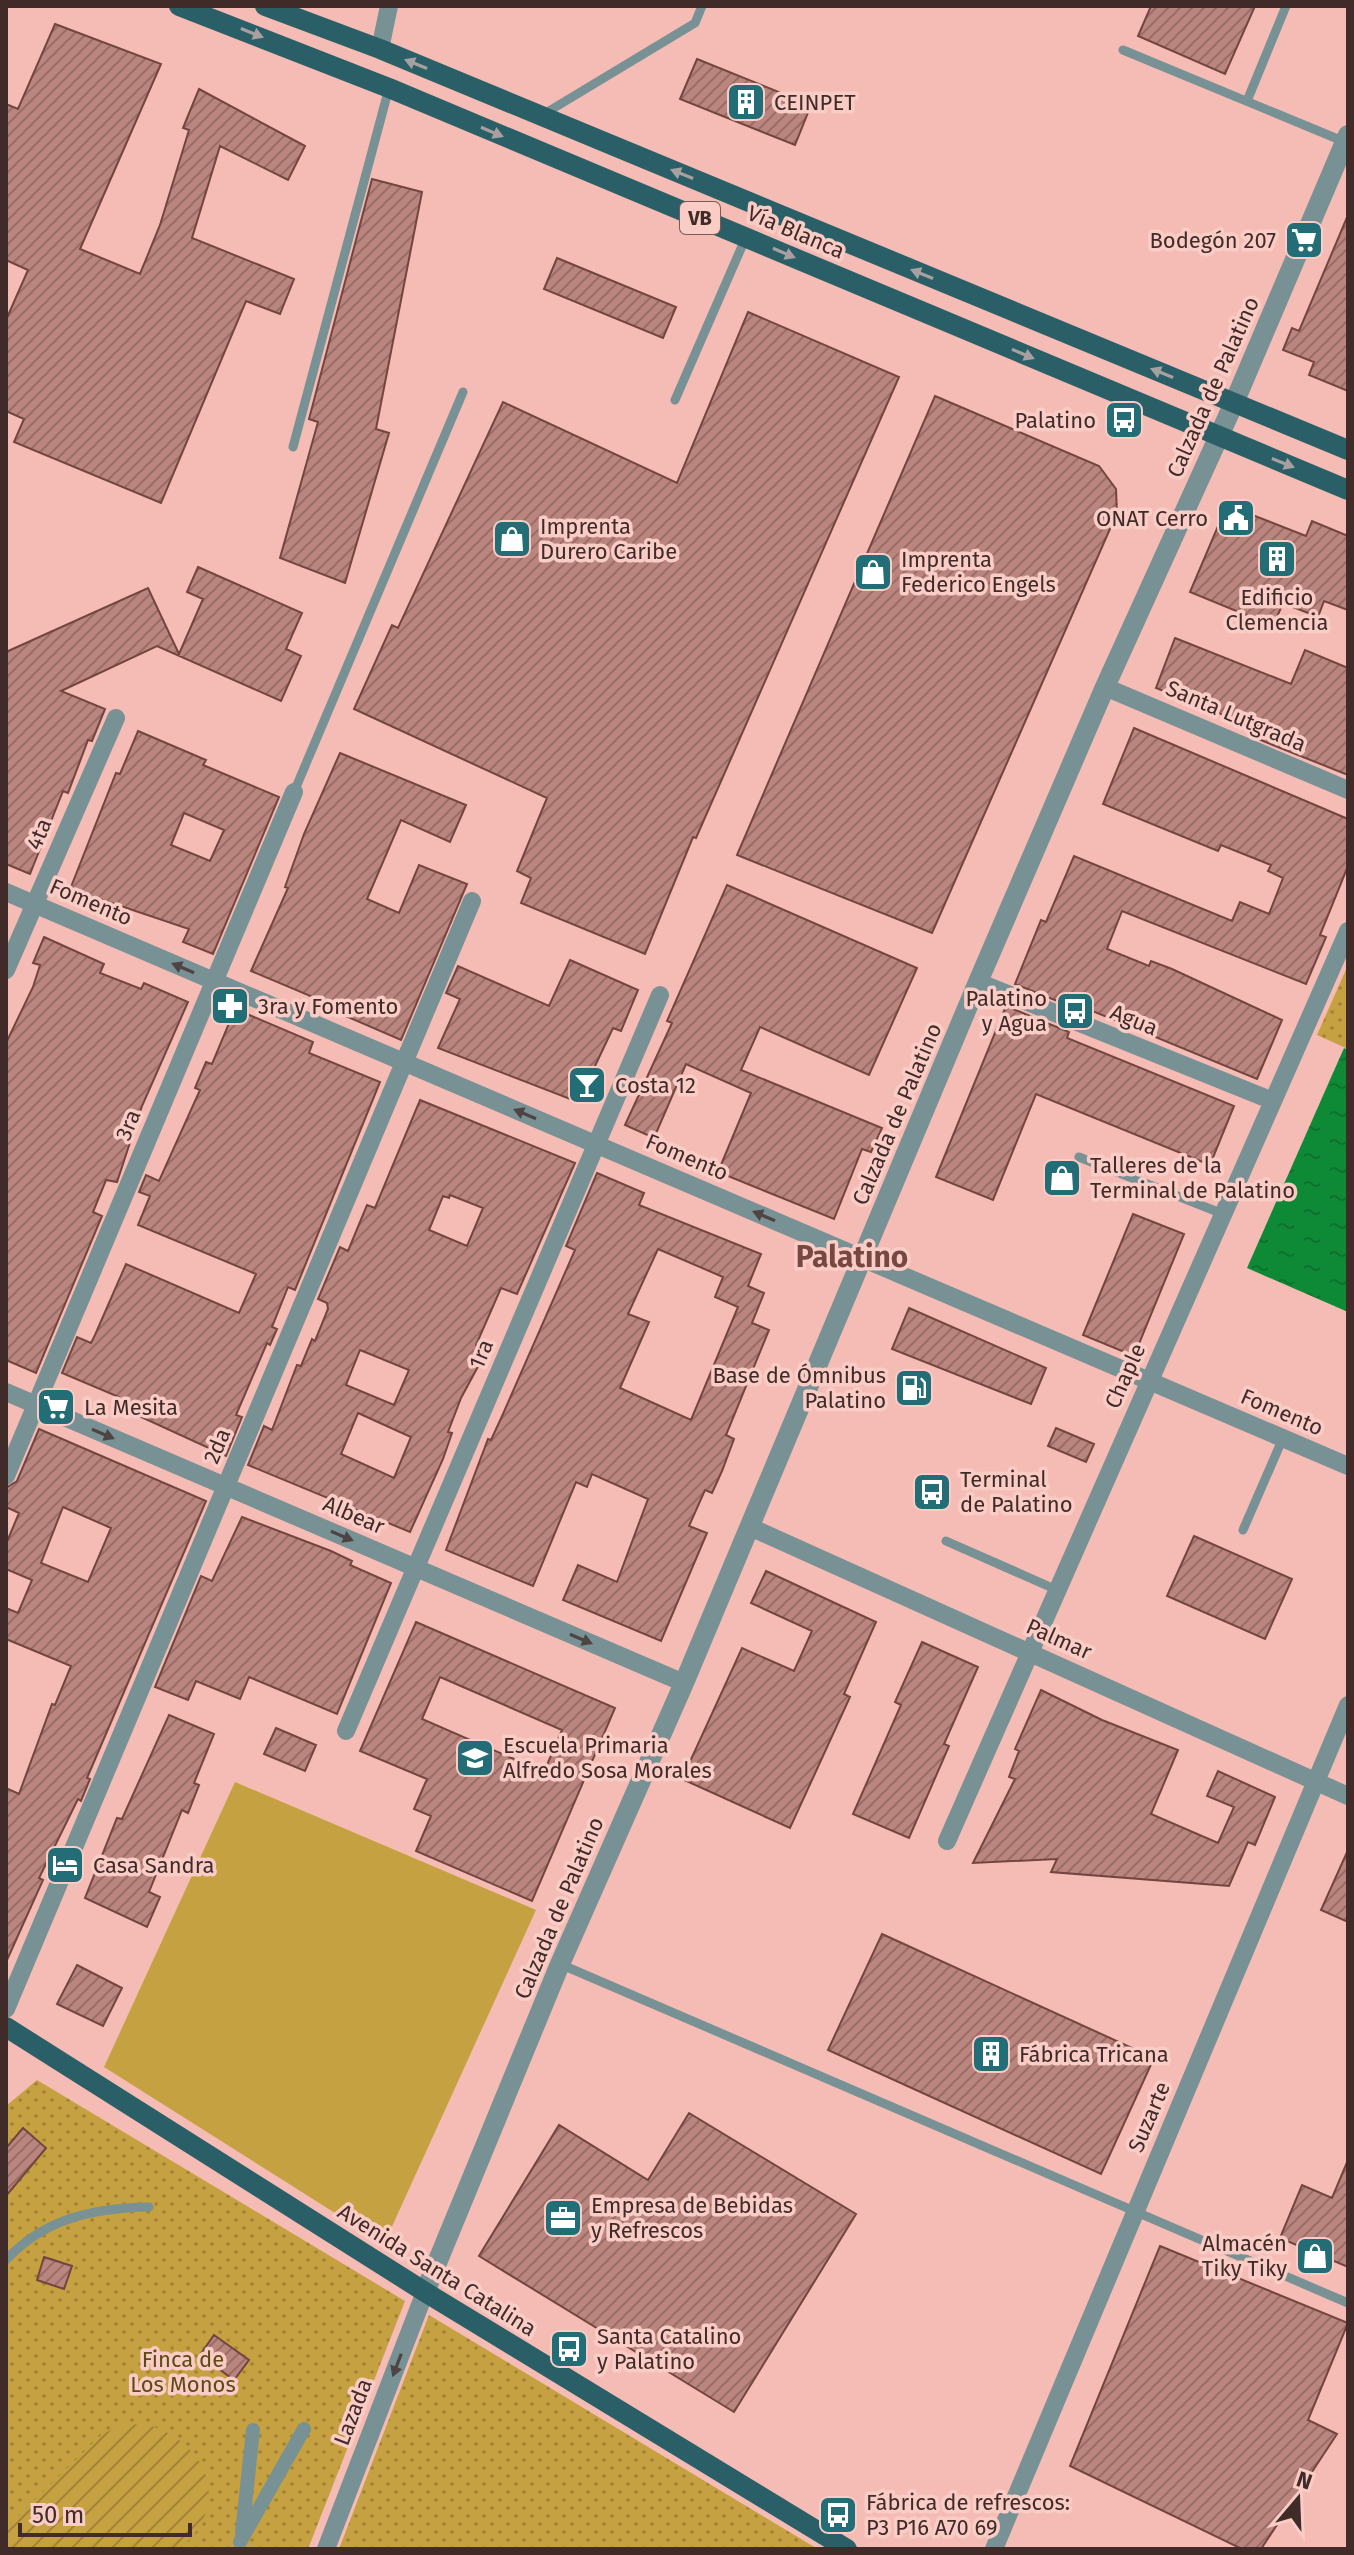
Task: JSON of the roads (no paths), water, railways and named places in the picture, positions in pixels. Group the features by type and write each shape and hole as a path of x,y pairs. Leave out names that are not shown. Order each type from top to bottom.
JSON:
{"main road":[{"name":"Vía Blanca","path":"179,6 389,88 1348,490"},
{"name":"Vía Blanca","path":"265,6 380,49 1348,450"},
{"name":"Avenida Santa Catalina","path":"6,2027 425,2292 847,2549"}],"street":[{"path":"380,49 389,6"},
{"name":"Calzada de Palatino","path":"425,2292 560,1964 684,1683 978,982 1105,687 1234,403 1346,138"},
{"name":"Santa Lutgrada","path":"1105,687 1348,790"},
{"name":"4ta","path":"6,970 116,718"},
{"name":"3ra","path":"6,1476 294,792"},
{"name":"Fomento","path":"6,892 1348,1466"},
{"name":"2da","path":"6,2009 472,901"},
{"name":"Chaple","path":"947,1841 1348,931"},
{"name":"Agua","path":"978,982 1273,1101"},
{"name":"1ra","path":"346,1731 660,995"},
{"name":"Albear","path":"6,1392 684,1683"},
{"name":"Palmar","path":"750,1527 1348,1796"},
{"name":"Suzarte","path":"994,2549 1348,1705"},
{"name":"Lazada","path":"326,2549 425,2292"},
{"path":"240,2545 304,2429"},
{"path":"240,2545 253,2430"}],"lane":[{"path":"541,116 695,23 702,6"},
{"path":"1247,101 1286,6"},
{"path":"1123,50 1346,138"},
{"path":"293,447 389,88"},
{"path":"675,400 746,237"},
{"path":"294,792 463,392"},
{"path":"1079,1157 1223,1214"},
{"path":"1243,1530 1283,1438"},
{"path":"946,1541 1057,1590"},
{"path":"560,1964 1348,2303"},
{"path":"6,2260 20,2245 58,2222 103,2208 149,2207"}],"water":[{"path":"1344,1048 1348,1050 1348,1312 1247,1268"}],"place":[{"name":"CEINPET","path":"746,102"},
{"name":"Bodegón 207","path":"1304,240"},
{"name":"Palatino","path":"1124,420"},
{"name":"ONAT Cerro","path":"1236,518"},
{"name":"Imprenta Durero Caribe","path":"512,539"},
{"name":"Edificio Clemencia","path":"1277,559"},
{"name":"Imprenta Federico Engels","path":"873,572"},
{"name":"3ra y Fomento","path":"230,1006"},
{"name":"Palatino y Agua","path":"1075,1011"},
{"name":"Costa 12","path":"587,1085"},
{"name":"Talleres de la Terminal de Palatino","path":"1062,1178"},
{"name":"Base de Ómnibus Palatino","path":"914,1388"},
{"name":"La Mesita","path":"56,1407"},
{"name":"Terminal de Palatino","path":"932,1492"},
{"name":"Escuela Primaria Alfredo Sosa Morales","path":"475,1758"},
{"name":"Casa Sandra","path":"65,1865"},
{"name":"Fábrica Tricana","path":"991,2054"},
{"name":"Empresa de Bebidas y Refrescos","path":"563,2218"},
{"name":"Almacén Tiky Tiky","path":"1315,2256"},
{"name":"Santa Catalino y Palatino","path":"569,2349"},
{"name":"Fábrica de refrescos: P3 P16 A70 69","path":"838,2515"}],"district":[{"name":"Palatino","path":"852,1257"}],"park label":[{"name":"Finca de Los Monos","path":"183,2372"}]}
